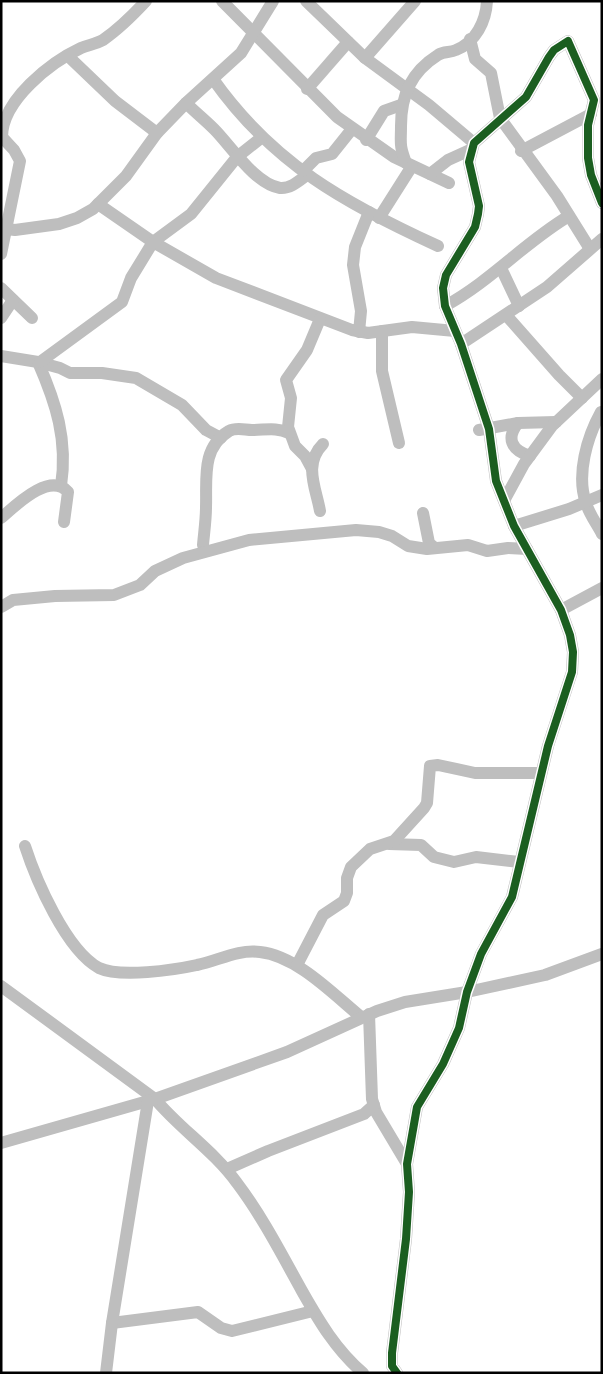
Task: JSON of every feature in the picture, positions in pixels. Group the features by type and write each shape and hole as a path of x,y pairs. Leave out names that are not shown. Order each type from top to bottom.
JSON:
{"street":[{"path":"1,254 20,161 14,150 2,136 2,127 21,94 44,71 68,56 103,40 128,20 146,1"},
{"path":"6,229 16,230 59,224 77,218 98,204 126,176 157,133 186,103 241,53 274,1"},
{"path":"306,1 364,58 406,88 472,146"},
{"path":"359,332 361,311 353,265 355,247 404,162 399,139 401,105 406,88 419,70 430,61 440,54 456,51 470,39 485,21 487,1"},
{"path":"364,58 414,2"},
{"path":"229,4 254,34 307,89 352,129 366,140 404,162 449,183"},
{"path":"470,39 475,59 490,73 500,118 521,151 556,196 590,250"},
{"path":"430,174 448,160 472,146 500,118 526,97 554,50 568,41 594,100 588,133 588,158 591,175 602,202"},
{"path":"307,89 348,42"},
{"path":"68,56 115,101 157,133"},
{"path":"214,79 230,103 261,138 305,173 374,215 438,246"},
{"path":"186,103 214,129 238,157 268,184 280,188 288,187 305,173 316,158 332,154 352,129"},
{"path":"366,140 384,111 401,105"},
{"path":"521,151 591,114"},
{"path":"39,362 122,302 131,278 153,242 191,214 238,157 261,138"},
{"path":"392,1370 406,1239 409,1192 407,1164 417,1107 450,1048 481,954 507,910 556,717 572,672 573,652 570,635 561,610 514,526 496,481 461,344 446,306 443,288 446,276 475,227 478,214 479,206 469,162 472,146"},
{"path":"98,204 153,242 224,282 320,319 359,332 412,327 455,331"},
{"path":"446,306 482,284 549,228 569,216"},
{"path":"461,344 561,276 602,239"},
{"path":"501,268 519,306"},
{"path":"1,288 32,318"},
{"path":"1,318 13,300"},
{"path":"506,315 580,400"},
{"path":"320,319 307,350 286,380 291,398 287,421 289,433 295,446 305,456 312,469 320,511"},
{"path":"382,331 382,371 399,443"},
{"path":"5,354 60,368 70,373 102,373 142,380 182,405 206,430 221,438"},
{"path":"39,362 57,406 63,453 61,486"},
{"path":"504,499 521,469 525,454 602,379"},
{"path":"580,400 602,394"},
{"path":"601,409 584,461 585,502 602,534"},
{"path":"484,429 518,423 556,422"},
{"path":"518,423 510,434 510,438 525,454"},
{"path":"203,546 206,464 213,448 230,430 277,428 289,433"},
{"path":"312,469 317,451 323,444"},
{"path":"1,518 35,491 61,486"},
{"path":"61,486 68,492 69,498 64,522"},
{"path":"514,526 602,495"},
{"path":"423,513 430,547"},
{"path":"1,607 13,600 55,596 114,595 140,585 155,571 183,558 249,540 328,532 371,531 392,536 408,546 468,545 487,551 508,548 527,549"},
{"path":"561,610 602,588"},
{"path":"389,844 400,835 427,803 430,766 438,765 483,774 541,773"},
{"path":"296,965 323,915 344,901 347,893 347,878 351,867 370,849 389,844 421,845 434,856 454,862 476,857 519,862"},
{"path":"25,846 50,908 68,938 101,969 160,972 200,965 232,954 260,952 296,965 365,1016 374,1105 407,1164"},
{"path":"1,1143 152,1100 287,1052 365,1016 405,1002 467,992 545,975 602,954"},
{"path":"1,986 152,1100 227,1170 262,1223 312,1311 336,1346 362,1373"},
{"path":"106,1373 112,1323 152,1100"},
{"path":"227,1170 268,1151 364,1114 374,1105"},
{"path":"112,1323 198,1312 222,1328 232,1331 312,1311"}],"cycle path":[{"path":"397,1373 392,1366 392,1353 406,1239 409,1192 407,1164 417,1107 443,1064 459,1028 467,992 481,954 512,897 548,746 572,672 573,652 570,635 561,610 514,526 496,481 489,429 461,344 445,306 443,288 446,275 475,227 478,214 479,206 469,162 474,143 526,97 554,50 568,41 594,100 588,125 588,158 591,175 602,203"}]}
